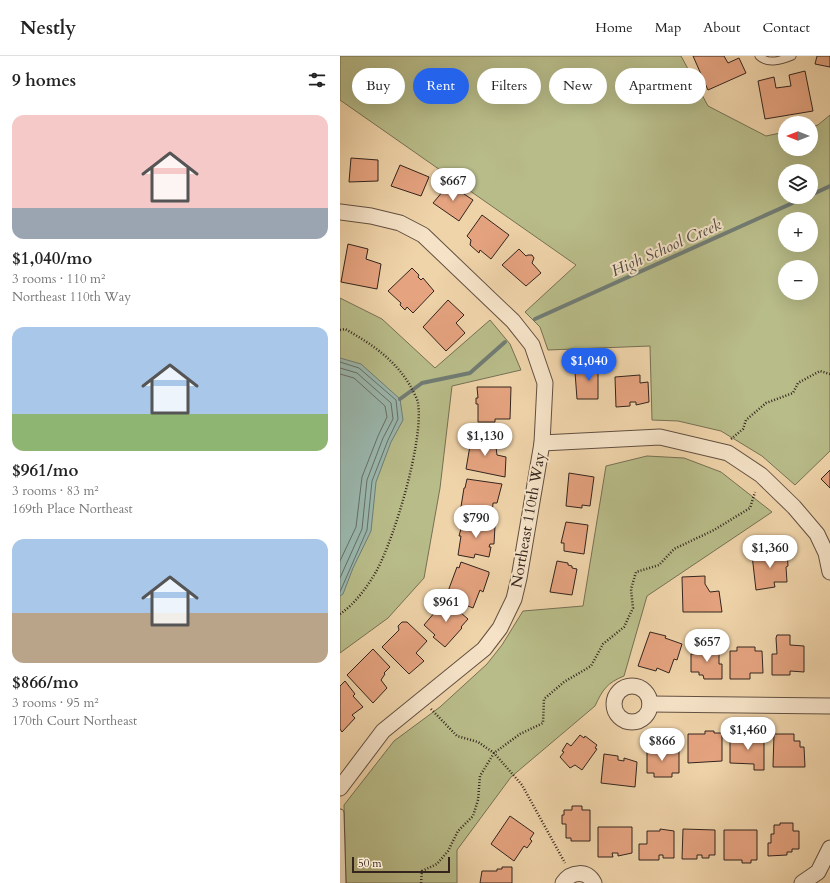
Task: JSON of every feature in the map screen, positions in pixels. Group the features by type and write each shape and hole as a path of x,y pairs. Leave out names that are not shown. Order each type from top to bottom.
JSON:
{"street":[{"name":"Northeast 110th Way","path":"340,212 371,216 400,223 423,235 513,321 532,345 545,383 542,443 514,599 500,628 484,649 382,731 340,788"},
{"path":"542,443 660,437 728,453 753,468 794,506 817,534 826,553 830,572"},
{"path":"650,704 830,706"},
{"path":"805,883 818,872 829,855"},
{"path":"563,883 568,877 579,873 589,877 594,883"}],"lane":[{"path":"759,56 762,59 778,62 792,56"},
{"path":"340,813 342,883"}],"path":[{"path":"340,330 345,329 373,345 404,374 418,402 418,433 400,512 377,570 350,607 340,614"},
{"path":"730,440 743,429 746,420 766,403 793,394 798,383 820,371 830,374"},
{"path":"421,883 422,871 437,864 448,851 458,831 473,816 478,800 480,776 494,753 520,734 543,723 544,699 564,682 591,666 603,644 624,627 633,608 631,589 636,572 659,565 674,549 714,530 750,508 756,492"},
{"path":"422,699 457,736 478,742 494,753 522,785 566,866"}],"green space":[{"path":"340,56 681,56 687,68 615,68 615,104 706,104 706,102 708,106 766,136 778,133 778,156 818,156 818,125 830,115 830,451 795,485 762,456 721,431 678,421 652,420 650,346 548,350 540,327 525,312 576,265 340,100"},
{"path":"340,298 382,319 435,368 490,320 510,344 521,370 452,386 440,488 424,578 388,618 340,653"},
{"path":"647,456 684,458 721,472 772,512 647,596 624,676 609,684 603,691 595,706 511,777 457,850 457,883 346,883 344,805 394,741 440,707 487,664 502,645 523,611 583,606 606,466"}],"water":[{"path":"340,358 361,364 400,399 403,420 391,442 376,482 371,531 353,568 343,594 340,596"}],"building":[{"path":"693,56 724,56 728,63 739,58 746,73 708,90 706,85 706,68 698,68"},
{"path":"817,56 830,56 830,67 815,64"},
{"path":"805,71 813,111 765,119 758,81 774,77 776,88 791,86 789,75"},
{"path":"351,158 378,160 378,181 349,182"},
{"path":"400,165 429,177 421,196 391,186"},
{"path":"449,184 473,200 459,221 433,203"},
{"path":"482,215 509,235 491,259 480,250 479,253 470,245 471,240 467,236"},
{"path":"348,244 368,249 366,259 381,264 377,289 341,282"},
{"path":"519,249 526,256 532,255 534,258 532,263 541,273 526,286 502,265"},
{"path":"412,268 419,275 418,277 421,280 423,278 434,291 413,313 407,307 405,310 400,305 401,303 388,291"},
{"path":"448,300 464,315 456,323 465,333 446,351 423,327"},
{"path":"606,361 606,371 598,371 598,399 577,399 575,372 596,369 596,362"},
{"path":"640,375 640,383 648,382 649,402 636,405 636,402 630,402 630,406 616,407 615,377"},
{"path":"477,387 511,387 510,419 495,419 495,422 478,422 478,404 476,404 476,398 478,398"},
{"path":"472,434 496,438 495,447 497,455 506,457 505,477 466,469"},
{"path":"830,470 830,488 821,479"},
{"path":"569,473 594,477 590,506 582,505 582,508 566,506"},
{"path":"467,479 502,484 497,503 493,503 492,516 479,513 478,516 460,513"},
{"path":"463,521 495,526 494,544 490,544 489,547 491,547 489,557 475,554 474,558 458,555 461,536 459,536"},
{"path":"566,522 588,525 584,554 564,551 564,543 561,543"},
{"path":"787,550 787,582 774,582 775,587 756,590 752,555 761,554 761,552"},
{"path":"557,561 568,563 568,565 572,566 572,568 577,569 572,595 550,592"},
{"path":"461,562 489,572 483,592 480,590 473,608 458,602 460,599 447,594 457,567 459,568"},
{"path":"705,576 705,584 710,592 719,591 722,612 683,612 682,577"},
{"path":"447,601 468,619 445,647 433,637 435,635 424,625 441,605 443,606"},
{"path":"402,622 407,622 427,641 416,653 424,661 409,674 382,647 399,630 398,626"},
{"path":"650,632 666,636 665,638 682,644 677,660 674,659 669,673 657,668 656,671 638,666"},
{"path":"777,635 790,635 790,645 804,646 804,672 790,671 790,675 772,675 772,654 777,654"},
{"path":"697,646 719,646 719,664 722,664 722,679 704,679 703,675 699,675 699,672 691,672 691,654 697,654"},
{"path":"737,647 755,647 755,651 762,651 763,673 750,673 750,679 730,679 730,651 737,651"},
{"path":"373,649 390,667 384,673 385,674 381,680 387,688 373,703 347,675"},
{"path":"345,681 355,694 353,696 363,707 352,715 355,718 342,732 340,729 340,686"},
{"path":"705,731 722,733 722,761 688,763 688,734 705,734"},
{"path":"730,734 744,734 744,738 751,738 751,735 764,737 764,770 754,770 754,764 730,763"},
{"path":"774,734 794,734 794,741 800,741 800,747 804,747 805,767 773,767"},
{"path":"580,735 584,738 585,736 597,745 595,748 597,749 582,770 575,765 570,768 560,757 564,752 562,751 567,743 571,746"},
{"path":"647,746 666,746 666,751 679,751 679,773 672,773 672,777 654,777 654,773 647,773"},
{"path":"604,754 618,756 618,760 624,761 624,758 637,762 635,787 601,783"},
{"path":"572,806 582,806 582,810 590,810 590,841 571,841 571,838 566,838 566,824 562,824 562,815 564,815 564,810 572,810"},
{"path":"510,816 534,833 530,839 532,841 527,848 524,846 514,861 491,844"},
{"path":"780,823 793,823 793,831 799,831 799,849 792,849 792,852 787,852 787,855 768,856 768,843 771,843 771,834 774,834 774,825 780,825"},
{"path":"598,827 632,827 632,853 618,856 618,853 612,853 613,857 598,857"},
{"path":"660,829 674,831 674,858 663,858 663,855 659,855 659,860 639,860 639,844 647,844 647,831 660,831"},
{"path":"683,829 715,830 715,855 709,855 709,858 702,858 702,855 697,855 697,859 682,859"},
{"path":"724,830 757,830 757,860 751,860 751,863 742,863 742,860 724,860"},
{"path":"502,867 512,867 512,883 480,883 482,871 497,871 497,869 502,869"}],"waterway":[{"name":"High School Creek","path":"818,192 830,186"},
{"name":"High School Creek","path":"535,319 790,204"},
{"name":"High School Creek","path":"400,399 422,383 470,373 505,342"}]}
